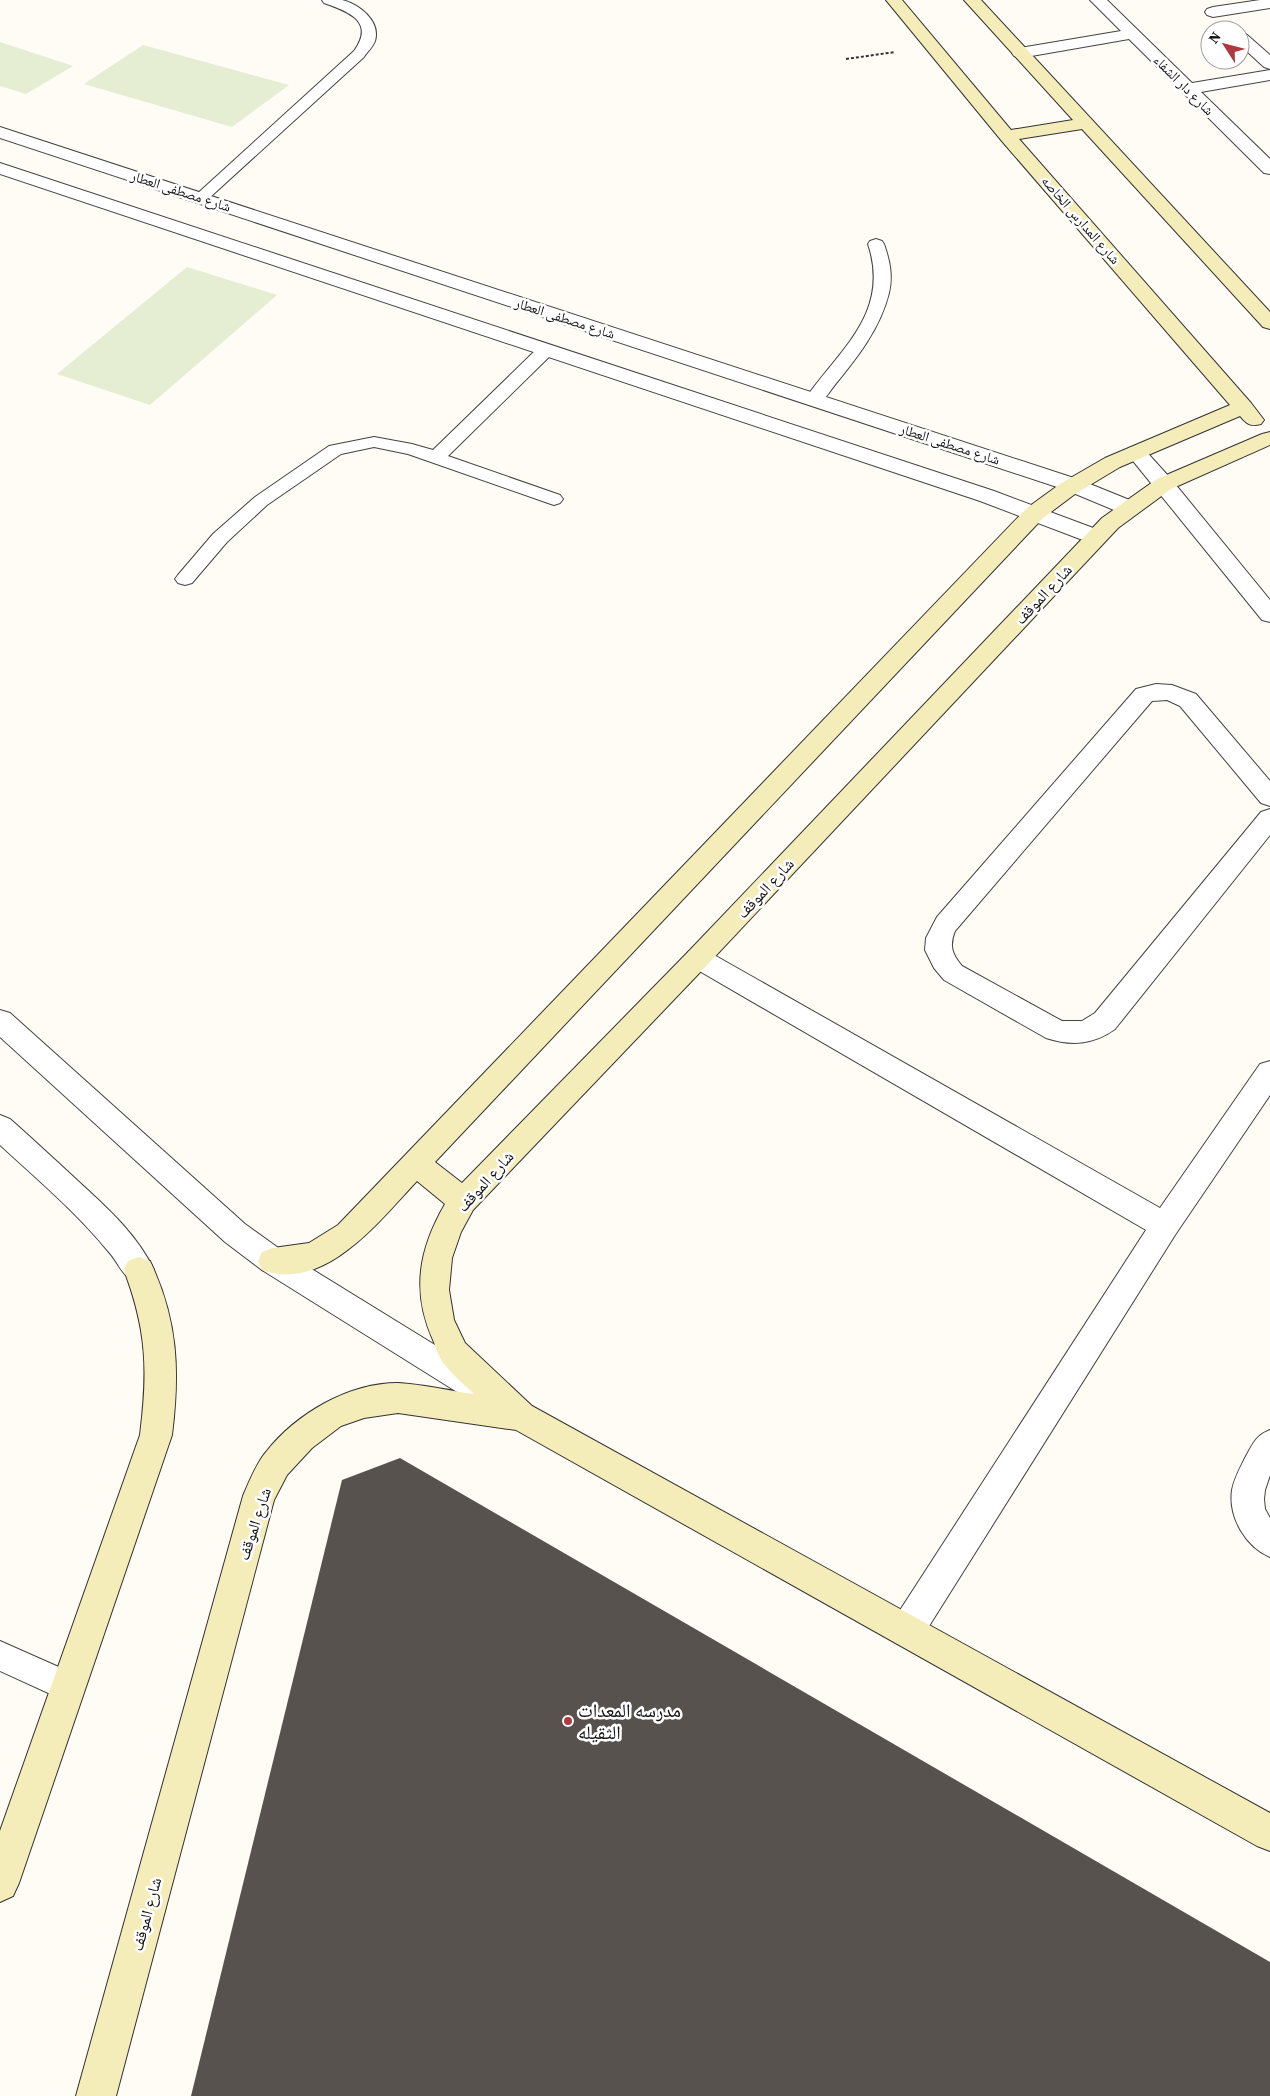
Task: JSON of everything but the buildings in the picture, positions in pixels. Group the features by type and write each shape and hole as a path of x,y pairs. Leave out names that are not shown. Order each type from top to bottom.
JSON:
{"street":[{"name":"شارع المدارس الخاصه","path":"894,0 1007,136 1269,438"},
{"path":"972,0 1270,323"},
{"name":"شارع دار الشفاء","path":"1098,0 1270,169"},
{"path":"1200,0 1222,20"},
{"path":"1213,12 1270,3"},
{"path":"1020,53 1132,34"},
{"path":"1250,46 1270,64"},
{"path":"1189,89 1270,75"},
{"path":"1007,136 1086,123"},
{"name":"شارع مصطفى العطار","path":"0,132 1073,485 1129,508"},
{"path":"0,168 1035,513 1096,537"},
{"path":"160,221 198,196"},
{"path":"386,296 418,269"},
{"path":"273,1261 295,1261 317,1255 334,1246 348,1234 417,1164 1035,513 1073,485 1136,452 1244,407"},
{"name":"شارع الموقف","path":"521,1416 454,1353 439,1320 434,1290 437,1258 447,1228 463,1201 698,958 1110,523 1164,484 1269,438"},
{"path":"1136,452 1270,615"},
{"path":"1270,797 1188,700 1171,692 1152,692 1144,695 946,924 939,936 938,949 943,962 953,973 1056,1030 1069,1034 1095,1029 1105,1021 1270,818"},
{"path":"698,958 1165,1226"},
{"path":"0,1021 228,1227 273,1261 521,1416 1270,1833"},
{"path":"907,1630 1165,1226 1270,1072"},
{"path":"0,1128 98,1218 120,1242 138,1270 152,1302 161,1343 162,1388 156,1434 0,1883"},
{"path":"417,1164 463,1201"},
{"name":"شارع الموقف","path":"96,2096 260,1496 276,1464 301,1437 330,1416 363,1403 398,1398 521,1416"},
{"path":"1270,1445 1251,1478 1247,1492 1248,1509 1255,1525 1270,1541"}],"lane":[{"path":"198,196 358,54 368,41 369,29 363,17 349,8 329,0"},
{"path":"814,399 867,329 880,300 883,272 876,244"},
{"path":"436,457 546,350"},
{"path":"185,579 220,538 261,501 335,450 374,442 412,448 554,499"},
{"path":"0,1656 68,1687"}],"path":[{"path":"846,59 933,47"}],"green space":[{"path":"0,42 73,66 26,94 0,86"},
{"path":"143,45 289,85 232,127 84,84"},
{"path":"187,267 277,295 150,405 57,374"}],"place":[{"name":"مدرسه المعدات الثقيله","path":"568,1721"}]}
